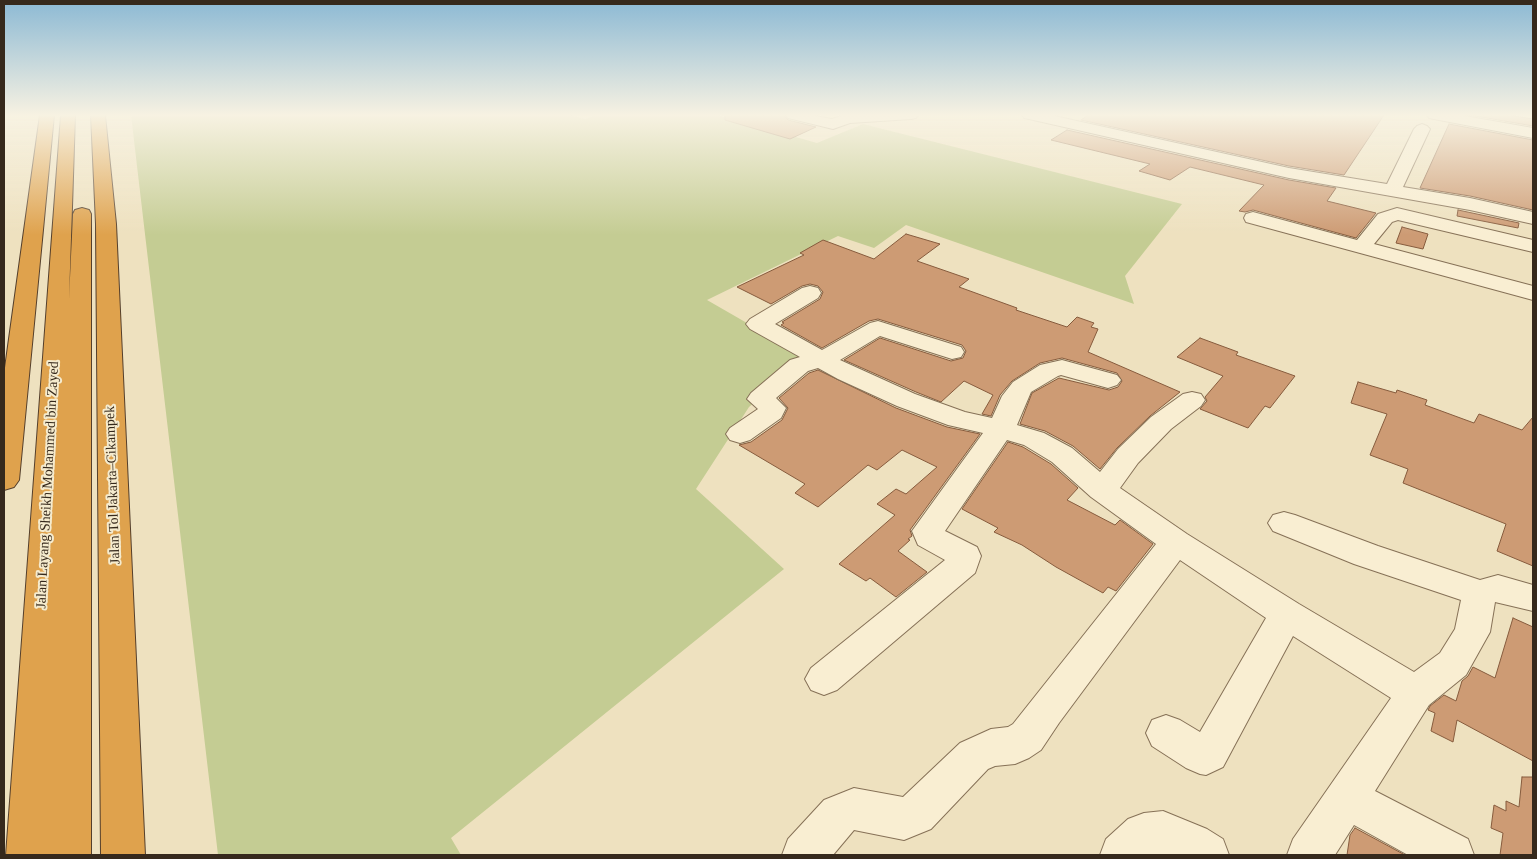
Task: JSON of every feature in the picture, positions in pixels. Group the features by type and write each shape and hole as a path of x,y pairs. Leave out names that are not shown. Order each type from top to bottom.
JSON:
{"highway":[{"path":"4,480 42,155"},
{"name":"Jalan Layang Sheikh Mohammed bin Zayed","path":"28,855 66,155"},
{"name":"Jalan Layang Sheikh Mohammed bin Zayed","path":"70,855 82,199 80,155"},
{"name":"Jalan Tol Jakarta–Cikampek","path":"101,155 106,224 124,855"}],"street":[{"path":"1212,155 1289,172 1393,190 1533,218"},
{"path":"1393,190 1410,155"},
{"path":"1362,247 1385,218 1397,214 1533,246"},
{"path":"1253,218 1533,292"},
{"path":"810,293 758,324 821,360 906,400 958,419 1034,439 1062,455 1102,490 1176,542 1416,694"},
{"path":"740,434 772,412 773,408 761,401 761,398 799,366 821,360 878,328 952,352"},
{"path":"824,679 964,564 965,556 929,537 928,531 1000,429 1015,396 1022,387 1049,370 1062,367 1108,380"},
{"path":"1102,490 1128,456 1161,423 1192,400"},
{"path":"1284,523 1366,555 1480,592 1498,588 1533,598"},
{"path":"804,855 839,814 854,809 904,819 916,814 974,756 991,748 1016,745 1027,737 1176,542"},
{"path":"1309,855 1416,694 1453,664 1472,632 1480,592"},
{"path":"1166,733 1200,755 1206,756 1209,754 1287,614"},
{"path":"1347,798 1452,855"},
{"path":"1122,855 1144,835 1163,833 1191,845 1207,855"}],"green space":[{"path":"136,155 987,155 1182,204 1125,276 1134,304 906,225 874,248 838,236 707,300 806,357 749,407 696,489 784,569 451,838 461,855 218,855"}],"building":[{"path":"1113,155 1178,155 1289,180 1336,188 1327,201 1376,213 1356,238 1253,210 1239,211 1264,185 1190,167 1170,180 1139,171 1150,164"},
{"path":"1240,155 1357,155 1344,175"},
{"path":"1435,155 1533,155 1533,210 1470,196 1420,188"},
{"path":"1458,210 1519,223 1518,228 1457,216"},
{"path":"1402,227 1428,234 1423,249 1396,243"},
{"path":"906,234 940,244 917,261 969,279 959,287 1017,308 1016,310 1067,327 1077,317 1094,323 1091,327 1098,329 1088,352 1180,392 1150,416 1117,448 1100,469 1073,446 1045,431 1020,424 1032,393 1059,378 1109,390 1118,387 1122,381 1117,373 1062,358 1040,363 1012,381 1000,395 991,416 982,414 993,395 964,381 941,402 844,360 880,338 951,361 963,358 966,351 962,345 878,319 869,321 822,348 781,325 784,323 782,322 820,299 823,292 818,286 810,284 802,286 771,304 737,287 804,255 800,253 823,240 874,259"},
{"path":"1200,338 1238,352 1236,355 1295,376 1270,408 1265,406 1248,428 1200,409 1207,401 1205,397 1223,376 1177,357"},
{"path":"818,370 896,408 947,427 980,434 910,530 912,536 908,539 910,540 898,551 927,572 896,597 870,578 866,581 839,564 895,515 877,504 896,489 906,494 937,467 902,450 877,470 868,465 818,507 795,493 805,484 739,445 751,442 782,420 788,408 779,398 809,373"},
{"path":"1358,382 1396,393 1397,390 1427,400 1425,405 1474,423 1479,414 1522,430 1533,417 1533,566 1497,551 1506,524 1403,483 1408,469 1370,455 1387,414 1351,403"},
{"path":"1008,442 1023,447 1051,464 1078,488 1067,500 1115,525 1120,520 1153,544 1116,591 1108,587 1103,593 1056,567 1022,545 994,532 998,528 962,509"},
{"path":"1513,618 1533,627 1533,761 1457,720 1453,742 1431,731 1435,713 1428,710 1430,706 1444,695 1456,701 1462,681 1468,676 1473,667 1495,678"},
{"path":"1522,777 1533,777 1533,855 1500,855 1503,833 1491,828 1494,805 1506,811 1506,801 1519,807"},
{"path":"1355,828 1405,855 1347,855 1350,835"}]}
